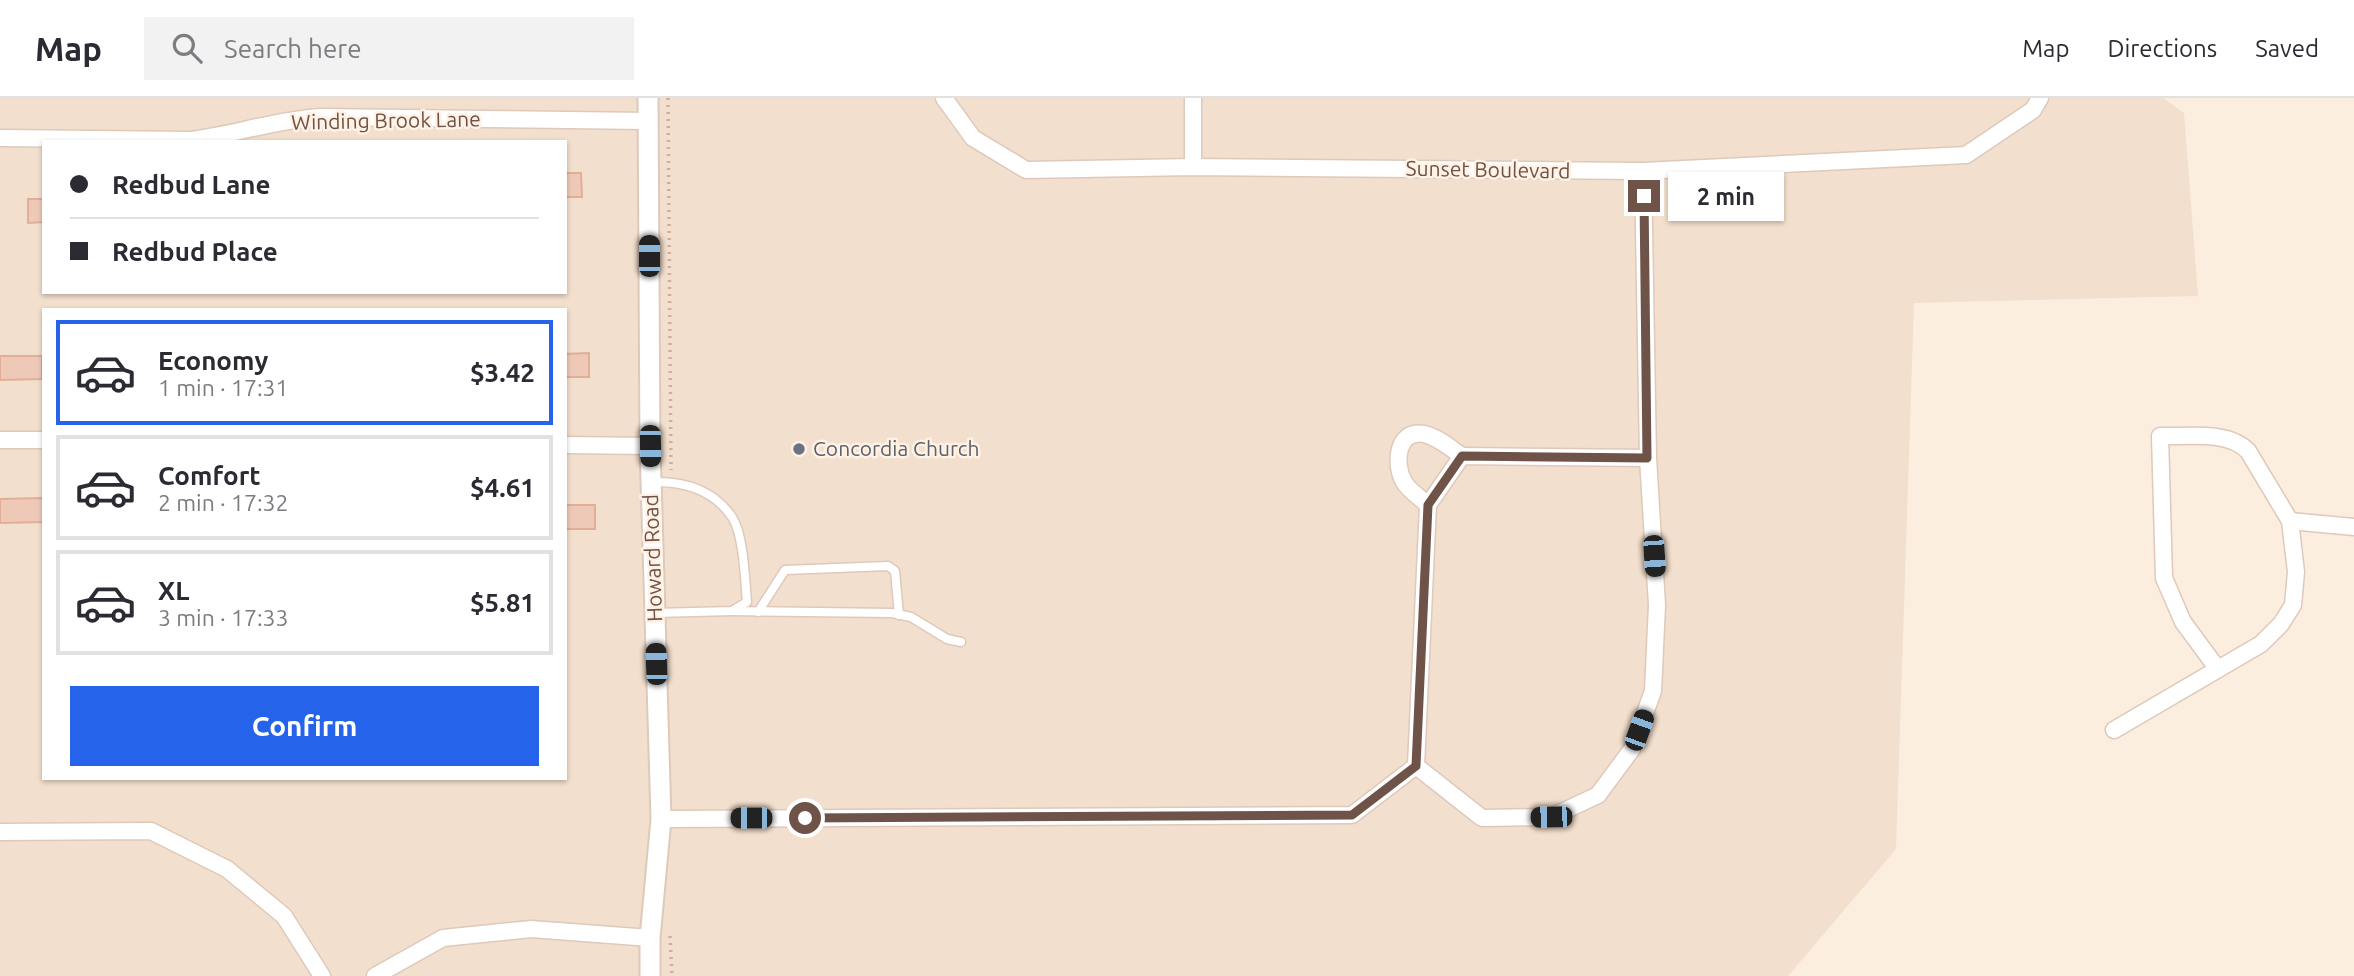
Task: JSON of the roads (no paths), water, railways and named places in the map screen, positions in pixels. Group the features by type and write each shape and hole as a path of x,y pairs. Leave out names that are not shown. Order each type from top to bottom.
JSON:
{"street":[{"name":"Howard Road","path":"648,98 650,446 661,819 650,938 650,976"},
{"name":"Sunset Boulevard","path":"944,98 973,138 1026,170 1193,167 1643,171 1966,155 2033,110 2040,98"},
{"path":"1193,98 1193,167"},
{"name":"Winding Brook Lane","path":"0,138 191,140 293,119 320,117 648,121"},
{"path":"1416,766 1482,818 1551,817 1598,795 1632,749 1653,691 1657,605 1647,458 1643,171"},
{"path":"1428,505 1404,484 1397,459 1400,446 1411,435 1422,434 1439,440 1462,456 1647,458"},
{"path":"2114,730 2261,644 2281,624 2293,605 2297,572 2290,522 2255,461 2240,443 2229,438 2160,436 2164,578 2183,622 2217,668"},
{"path":"0,440 42,440"},
{"path":"567,445 650,446"},
{"path":"661,819 1352,815 1416,766 1428,505 1462,456"},
{"path":"2290,522 2354,527"},
{"path":"0,832 151,831 227,869 284,916 322,976"},
{"path":"375,976 443,938 531,929 650,938"}],"lane":[{"path":"651,482 689,484 712,498 733,518 742,547 747,602 732,611"},
{"path":"758,612 785,570 888,566 895,571 900,615"},
{"path":"655,613 732,611 900,615 911,617 947,639 961,642"}],"place":[{"name":"Concordia Church","path":"799,449"}]}
